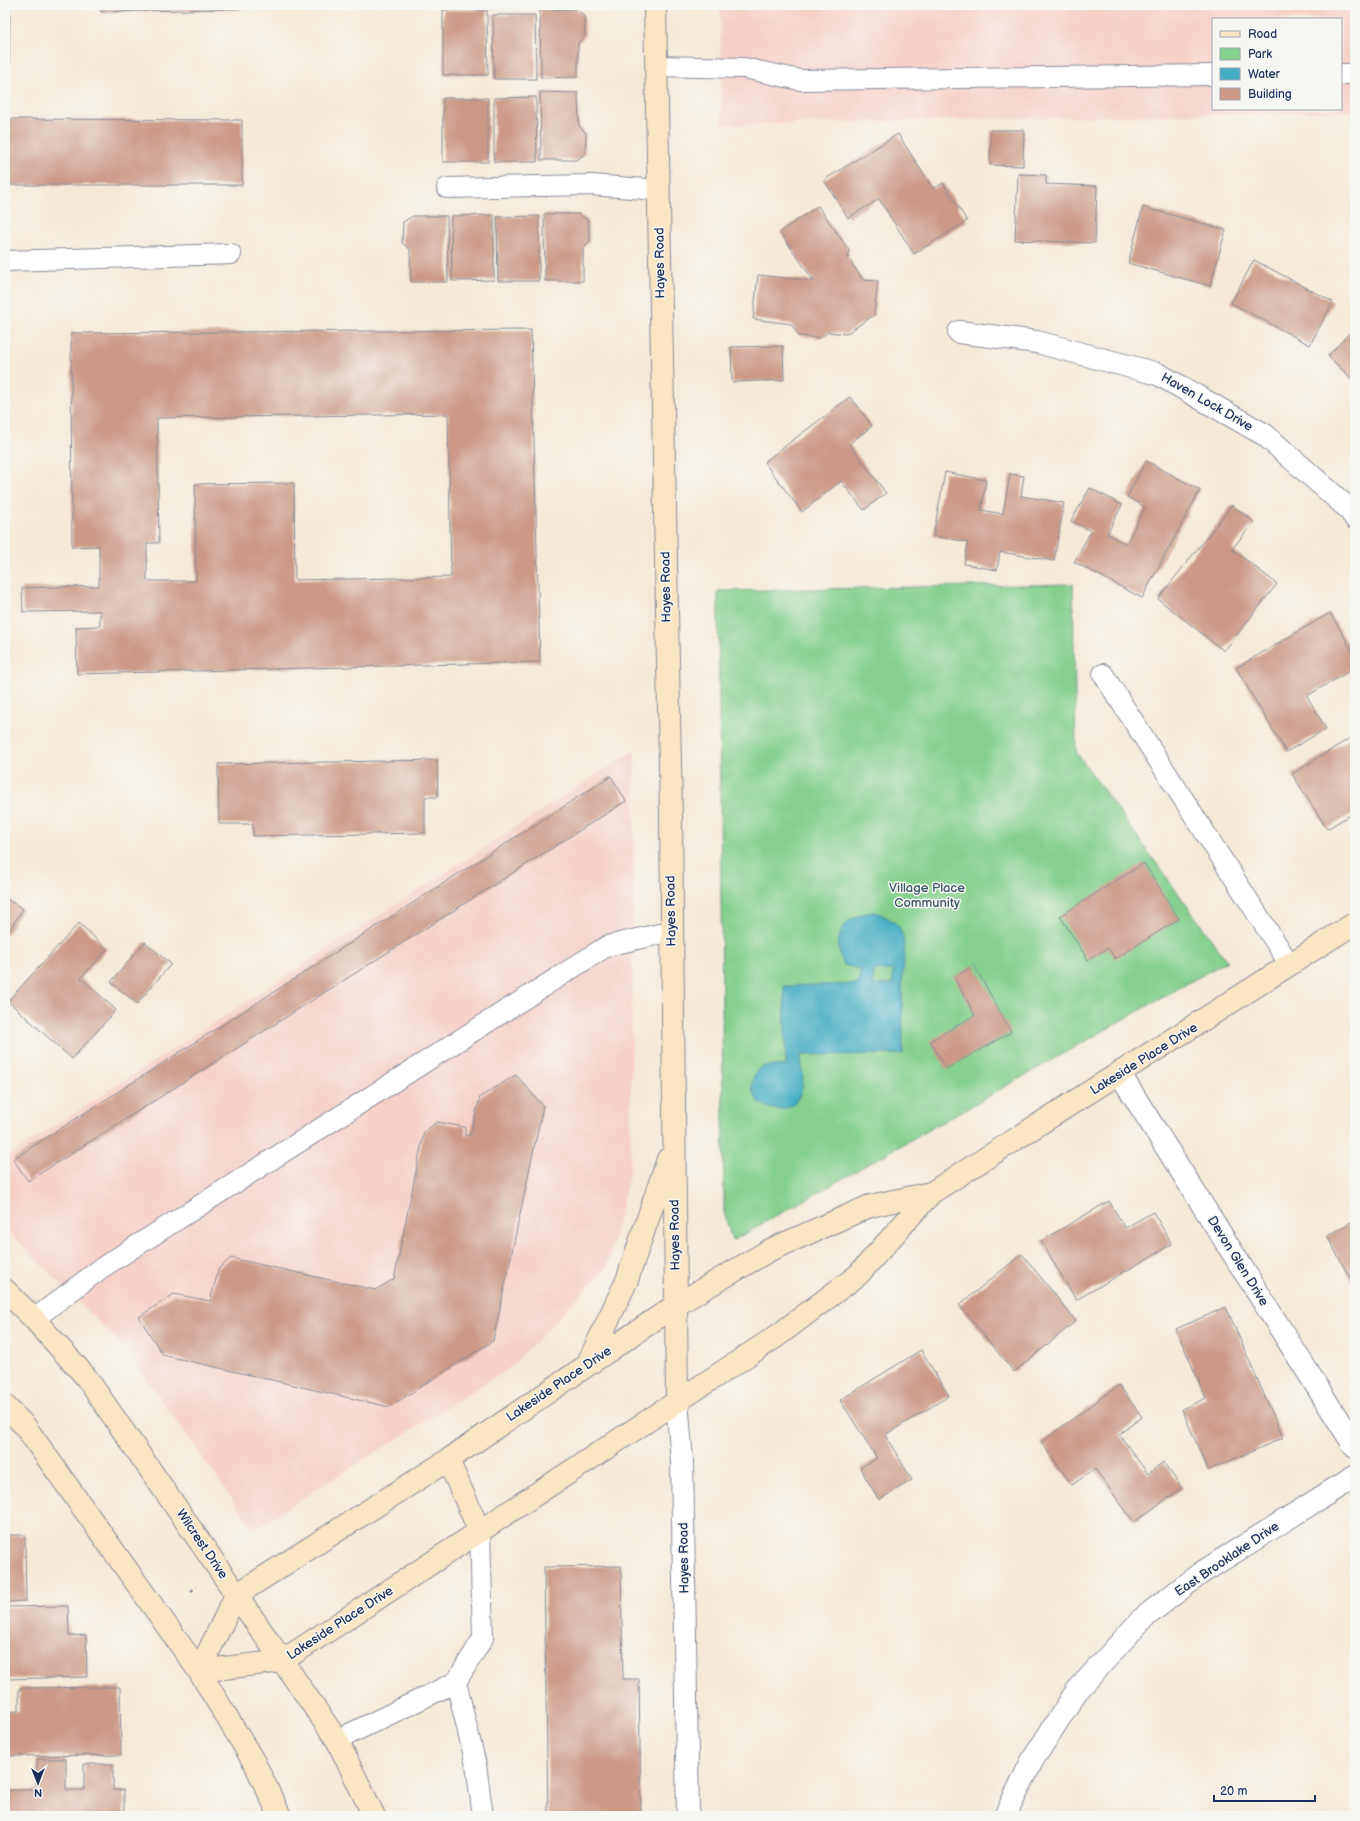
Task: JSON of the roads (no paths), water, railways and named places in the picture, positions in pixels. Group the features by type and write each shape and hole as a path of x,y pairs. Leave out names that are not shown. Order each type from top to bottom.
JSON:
{"street":[{"name":"Hayes Road","path":"655,5 672,931 676,1305 678,1401 682,1461 688,1816"},
{"name":"Haven Lock Drive","path":"959,332 1037,342 1158,374 1265,436 1349,510 1355,518"},
{"name":"Lakeside Place Drive","path":"199,1671 282,1661 777,1336 858,1275 932,1193 1290,966 1355,923"},
{"name":"Devon Glen Drive","path":"1120,1074 1355,1447"},
{"path":"587,1366 627,1280 647,1226 674,1141"},
{"name":"Lakeside Place Drive","path":"236,1595 448,1460 676,1305 770,1250 870,1206 932,1193"},
{"name":"Wilcrest Drive","path":"5,1290 34,1319 86,1377 337,1740 374,1816"},
{"path":"5,1406 24,1425 199,1671 254,1762 280,1816"},
{"path":"448,1460 480,1532"},
{"name":"East Brooklake Drive","path":"1004,1816 1032,1761 1076,1692 1142,1619 1201,1573 1355,1476"},
{"path":"199,1671 236,1595"}],"lane":[{"path":"656,66 744,68 800,80 1212,75"},
{"path":"1342,74 1355,74"},
{"path":"447,188 591,185 659,190"},
{"path":"5,261 231,254"},
{"path":"1103,674 1290,966"},
{"path":"34,1319 103,1267 607,946 672,931"},
{"path":"337,1740 456,1682 483,1638 480,1532"},
{"path":"456,1682 476,1765 483,1816"}],"water":[{"path":"875,912 890,919 897,924 903,937 903,1054 801,1055 803,1082 801,1091 796,1101 789,1107 780,1109 771,1108 762,1104 756,1098 752,1090 753,1080 756,1073 759,1069 765,1066 786,1066 784,986 859,984 860,969 844,965 840,955 839,936 848,922 855,917","holes":["893,970 892,984 873,985 873,971"]}],"park label":[{"name":"Village Place Community","path":"927,896"}]}
